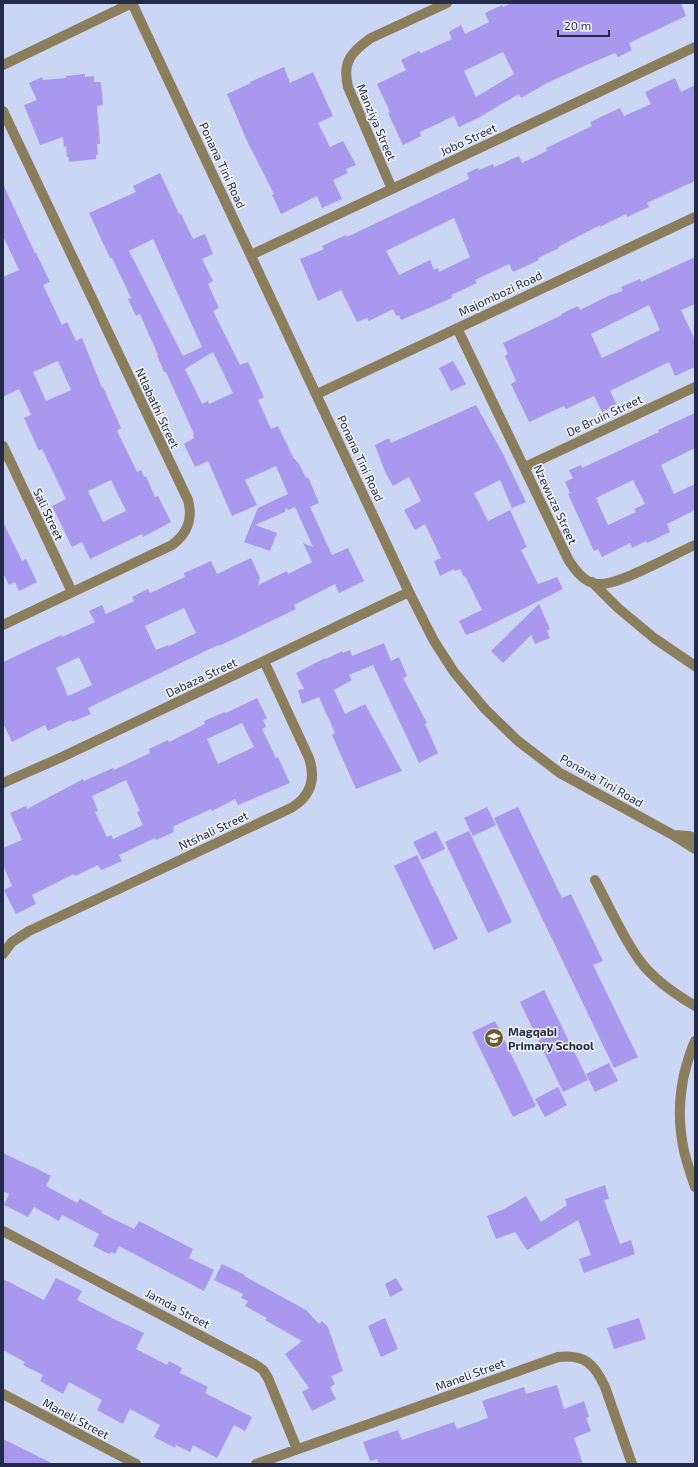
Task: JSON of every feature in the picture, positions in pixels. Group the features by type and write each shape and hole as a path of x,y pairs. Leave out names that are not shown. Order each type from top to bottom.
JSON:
{"street":[{"path":"3,65 132,3"},
{"name":"Ponana Tini Road","path":"132,3 252,255 409,592 434,641 454,672 485,709 518,741 560,773 673,835 695,849"},
{"name":"Manziya Street","path":"392,189 348,87 345,70 349,59 361,45 371,38 446,3"},
{"name":"Jobo Street","path":"252,255 695,47"},
{"name":"Ntlabathi Street","path":"3,112 181,486 190,508 191,516 188,526 178,540 172,545 3,625"},
{"name":"Majombozi Road","path":"317,394 695,217"},
{"name":"Nzewuza Street","path":"457,328 525,467 568,560 578,573 592,582 618,608 654,638 695,666"},
{"name":"De Bruin Street","path":"525,467 695,387"},
{"name":"Sali Street","path":"3,446 72,592"},
{"path":"592,582 598,584 614,582 628,577 695,544"},
{"name":"Dabaza Street","path":"3,783 62,757 264,662 409,592"},
{"name":"Ntshali Street","path":"3,954 12,942 29,931 291,808 300,802 313,778 312,768 309,758 264,662"},
{"name":"Ponana Tini Road","path":"673,835 695,838"},
{"path":"595,880 633,951 641,962 663,985 695,1006"},
{"path":"695,1041 689,1054 682,1080 679,1116 684,1151 695,1187"},
{"name":"Jamda Street","path":"3,1230 256,1364 263,1370 268,1378 298,1449"},
{"name":"Maneli Street","path":"256,1464 558,1357 569,1356 578,1357 587,1362 595,1368 601,1377 632,1464"},
{"name":"Maneli Street","path":"3,1394 136,1464"}],"building":[{"path":"512,3 681,3 686,16 629,43 632,50 618,57 615,53 547,83 521,98 519,94 478,118 459,127 454,116 420,132 421,136 403,145 388,113 390,112 377,84 406,70 401,60 419,51 421,53 452,39 449,32 461,25 465,34 489,22 485,13 502,5 503,7","holes":["503,52 514,74 476,97 464,71"]},
{"path":"284,67 290,83 313,72 333,116 318,123 330,147 343,141 356,165 346,169 348,173 333,180 342,199 322,208 317,196 281,214 272,195 274,194 247,141 227,94"},
{"path":"85,74 85,77 94,76 94,82 101,82 103,105 97,106 100,144 97,144 98,155 96,155 96,159 69,162 66,146 64,147 63,137 40,145 24,105 37,100 29,83 42,77 43,80 66,78 66,76"},
{"path":"675,78 681,92 695,85 695,181 647,203 649,207 627,217 626,214 600,227 600,225 538,258 539,260 513,272 509,264 475,280 477,283 451,295 452,298 401,320 399,315 396,316 393,309 369,321 367,318 357,322 341,290 318,301 300,259 324,249 322,246 346,235 347,237 469,179 467,173 478,168 479,170 493,164 494,167 519,156 522,163 547,151 546,148 592,126 590,122 620,108 624,116 651,104 645,92","holes":["454,218 470,257 439,272 438,268 434,270 430,260 399,275 386,251"]},
{"path":"160,173 179,214 181,214 193,239 205,234 213,254 202,259 213,281 208,284 219,308 213,311 240,365 248,362 264,397 258,400 271,429 278,426 294,459 298,462 306,478 308,477 319,503 310,507 332,555 348,548 364,581 339,593 335,584 294,605 296,609 88,708 91,714 72,722 71,720 48,731 45,725 12,742 3,723 3,662 61,635 62,637 95,622 89,611 102,605 106,614 134,601 132,597 148,589 150,593 185,577 184,573 211,561 217,574 251,558 260,578 258,585 287,571 288,574 312,562 303,543 313,547 295,507 288,510 286,507 285,512 255,525 277,533 270,551 244,542 258,508 288,494 276,466 245,480 257,505 232,516 208,461 195,467 184,444 194,438 194,434 166,372 164,372 140,314 136,316 128,299 131,298 89,213 136,192 133,186","holes":["153,239 202,347 183,356 129,251","213,352 233,393 209,404 208,401 202,404 185,369","184,608 196,633 169,646 168,645 156,650 145,626","79,657 92,685 68,696 56,668"]},
{"path":"3,184 50,282 43,285 62,325 67,322 76,341 82,338 102,388 103,387 121,428 117,431 137,472 141,470 144,477 146,476 155,497 158,496 171,522 143,537 142,534 90,559 82,542 72,547 52,506 66,499 42,449 39,451 24,418 31,415 19,389 3,397 3,277 19,270 3,236","holes":["58,361 71,390 46,401 33,372","111,480 126,511 103,522 88,491"]},
{"path":"695,257 695,304 681,310 695,340 695,367 675,376 669,362 610,391 617,405 602,412 594,396 566,409 564,406 529,422 511,384 516,381 505,356 508,354 503,343 578,306 580,310 610,295 623,291 621,287 640,279 641,282","holes":["649,305 660,330 602,358 591,334"]},
{"path":"453,361 466,384 451,391 439,368"},
{"path":"476,405 502,452 526,502 512,508 500,480 474,493 488,521 510,510 527,547 521,550 538,584 557,577 563,589 482,629 466,635 459,621 482,610 460,569 455,571 454,569 440,576 434,561 441,558 425,524 415,530 404,510 421,501 409,477 393,486 385,472 375,445 389,438 391,443"},
{"path":"695,413 695,448 661,465 674,494 695,484 695,510 667,524 670,532 647,543 646,541 632,548 630,543 602,557 598,549 594,551 568,494 570,493 565,482 573,478 569,470 581,465 582,468 659,432 658,430","holes":["633,480 645,504 634,509 636,512 608,525 596,498"]},
{"path":"3,522 22,561 26,559 37,582 19,591 15,582 9,585 3,573"},
{"path":"539,604 550,629 547,631 550,638 535,644 531,635 503,663 491,651"},
{"path":"384,643 391,661 399,657 407,676 403,678 427,723 425,724 438,753 419,763 373,665 349,675 352,680 334,690 345,714 365,704 402,771 356,789 332,735 335,733 319,697 302,704 298,690 304,689 296,673 342,651 343,653 350,650 352,656"},
{"path":"257,698 267,718 263,720 266,727 262,729 276,758 278,757 290,783 238,805 235,799 212,811 211,809 174,826 174,832 156,840 155,838 119,855 122,861 101,870 98,865 75,876 74,874 32,895 36,904 16,914 4,890 12,886 3,865 3,848 22,840 10,813 26,806 27,809 83,779 84,781 113,768 114,770 150,753 149,749 168,740 169,742 205,724 204,721 225,712 226,713","holes":["242,723 254,747 218,764 207,739","126,780 140,811 137,812 143,825 113,839 111,835 107,837 95,812 98,811 92,796"]},
{"path":"487,807 496,825 473,836 464,818"},
{"path":"518,807 562,898 571,894 603,961 593,965 638,1057 614,1068 494,818"},
{"path":"436,831 445,849 422,860 413,842"},
{"path":"469,831 512,922 488,933 445,842"},
{"path":"417,855 458,939 434,950 394,866"},
{"path":"544,990 588,1080 563,1092 520,1002"},
{"path":"495,1021 536,1106 513,1117 472,1032"},
{"path":"609,1063 618,1081 595,1092 586,1074"},
{"path":"558,1087 567,1105 545,1117 535,1099"},
{"path":"3,1153 51,1176 46,1186 77,1203 80,1199 102,1211 101,1213 134,1229 139,1221 193,1249 189,1258 214,1270 204,1291 119,1246 115,1254 111,1252 109,1254 93,1246 99,1234 62,1215 59,1221 34,1207 28,1217 4,1205 9,1194 3,1191"},
{"path":"605,1185 609,1199 604,1200 620,1244 631,1240 635,1254 584,1273 579,1259 591,1255 578,1220 527,1250 515,1232 496,1239 487,1216 504,1209 526,1196 541,1222 567,1205 565,1199"},
{"path":"222,1264 245,1275 244,1276 306,1310 319,1324 322,1321 328,1327 343,1371 331,1376 335,1384 330,1387 336,1399 312,1411 302,1392 309,1388 285,1354 302,1341 265,1320 267,1318 245,1306 248,1301 241,1298 243,1294 214,1280"},
{"path":"56,1278 82,1291 77,1300 144,1333 136,1349 167,1365 169,1361 182,1368 180,1373 208,1387 205,1393 252,1417 245,1431 234,1425 217,1458 193,1445 190,1452 176,1445 175,1448 154,1437 160,1425 130,1409 123,1424 97,1410 102,1400 69,1382 63,1394 40,1381 43,1375 23,1365 25,1362 3,1350 3,1279 44,1300"},
{"path":"396,1278 403,1290 390,1297 385,1284"},
{"path":"385,1318 398,1349 381,1357 368,1326"},
{"path":"639,1318 646,1339 614,1349 607,1328"},
{"path":"557,1385 564,1409 584,1401 589,1417 586,1418 591,1431 574,1438 583,1464 379,1464 377,1459 370,1461 363,1442 398,1430 402,1440 454,1422 457,1429 488,1418 482,1401 524,1387 526,1394"},
{"path":"3,1439 53,1464 3,1464"}],"place":[{"name":"Magqabi Primary School","path":"494,1038"}]}
